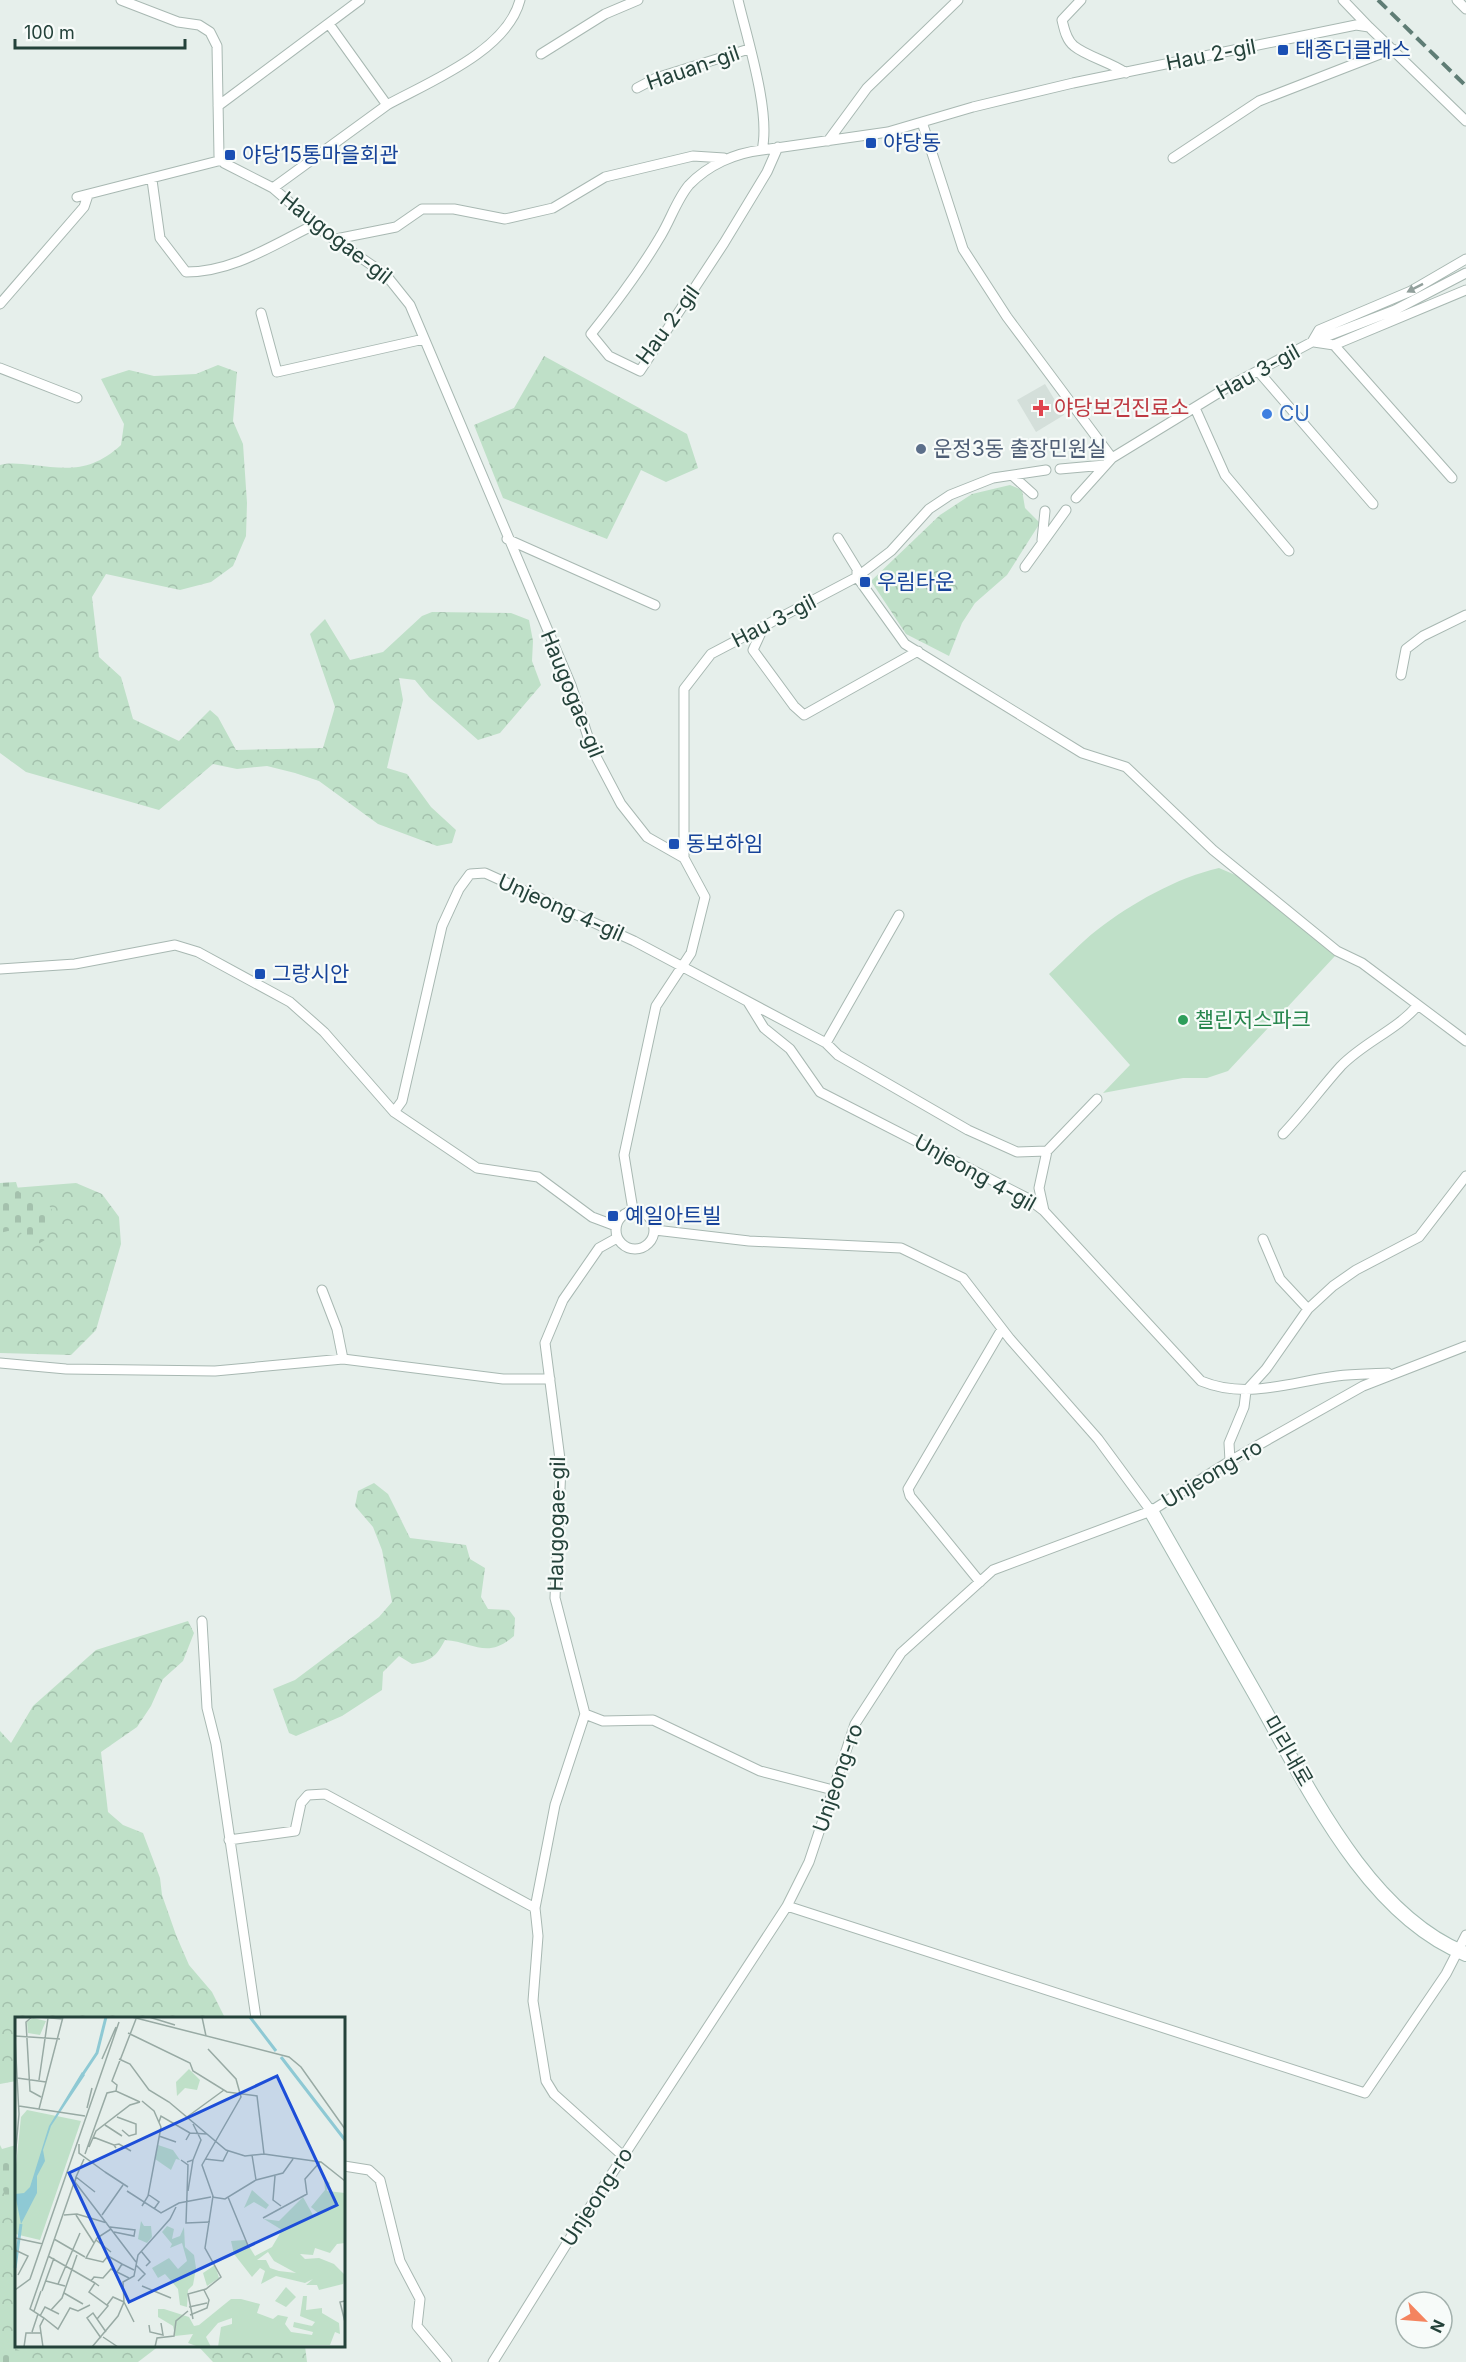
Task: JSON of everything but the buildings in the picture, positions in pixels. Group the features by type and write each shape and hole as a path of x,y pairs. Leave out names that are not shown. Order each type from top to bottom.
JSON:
{"street":[{"path":"77,197 152,180 222,160 219,156 217,46 210,32 199,25 178,21 121,0"},
{"path":"218,106 360,0"},
{"path":"329,24 387,105 477,56 504,28 518,8 520,0"},
{"path":"541,54 605,14 638,0"},
{"name":"Hauan-gil","path":"738,0 765,135 762,150"},
{"path":"828,141 867,88 958,0"},
{"path":"1081,0 1062,20 1067,37 1073,46 1109,62 1126,73"},
{"path":"1343,0 1466,122"},
{"path":"1457,0 1466,9"},
{"name":"Hau 2-gil","path":"778,147 767,172 724,243 640,371 609,356 591,334 629,286 660,237 688,186 715,164 778,147 888,132 973,107 1126,73 1356,25 1370,27"},
{"name":"Hauan-gil","path":"637,88 656,78 749,49"},
{"path":"1173,158 1259,101 1393,50"},
{"name":"Haugogae-gil","path":"273,188 387,105"},
{"path":"922,122 963,249 1108,462"},
{"path":"336,239 396,227 422,209 454,209 505,219 553,208 605,177 693,156 729,159"},
{"name":"Haugogae-gil","path":"222,160 273,188 316,225 387,275 399,289 424,339 507,539 571,685 592,749 621,804 646,837 684,858"},
{"path":"152,180 160,238 186,272 207,272 261,254 316,225"},
{"path":"0,304 84,207 88,195"},
{"name":"Hau 3-gil","path":"1076,498 1108,462 1195,408 1312,342 1319,330 1411,291 1466,259"},
{"path":"1312,342 1395,310 1466,273"},
{"path":"1452,478 1334,345 1466,290"},
{"path":"261,313 277,372 424,339"},
{"name":"Hau 3-gil","path":"1312,342 1334,345"},
{"path":"0,368 77,398"},
{"path":"1258,371 1373,504"},
{"path":"1195,408 1224,475 1289,552"},
{"name":"Hau 3-gil","path":"1060,469 1108,462"},
{"name":"Hau 3-gil","path":"684,858 684,689 711,654 857,577 891,551 929,508 972,484 993,478 1046,470"},
{"path":"1013,476 1033,494"},
{"path":"1025,567 1042,540 1066,510"},
{"path":"1042,540 1045,511"},
{"path":"838,538 858,569 857,577 904,644 1072,747 1126,767 1212,850 1337,951 1362,963 1466,1041"},
{"path":"507,539 655,605"},
{"path":"1401,675 1406,649 1423,636 1466,615"},
{"path":"764,626 753,650 794,706 804,715 918,651"},
{"path":"633,1210 624,1155 656,1006 691,953 705,897 684,858"},
{"name":"Unjeong 4-gil","path":"394,1112 402,1101 442,926 459,889 470,874 485,873 683,965 826,1043 838,1055 968,1130 1017,1152 1047,1151 1039,1188 1044,1211"},
{"path":"826,1043 899,915"},
{"path":"0,969 75,964 175,945 198,952 290,1002 324,1032 394,1112 477,1168 538,1177 592,1217 616,1226"},
{"name":"Unjeong 4-gil","path":"746,1000 764,1028 790,1049 820,1092 1027,1198 1044,1211 1201,1381 1221,1390 1246,1391 1339,1376 1397,1373"},
{"path":"1283,1134 1308,1108 1342,1065 1394,1028 1418,1005"},
{"path":"1047,1151 1097,1099"},
{"path":"1230,1461 1229,1443 1244,1407 1246,1391 1266,1369 1308,1309 1333,1286 1356,1270 1419,1237 1466,1176"},
{"path":"633,1210 644,1212 652,1220 655,1230 651,1240 644,1247 634,1250 624,1246 617,1239 616,1226 625,1213 633,1210"},
{"path":"655,1230 749,1241 901,1248 963,1278 1002,1329 1098,1439 1151,1511"},
{"name":"Haugogae-gil","path":"585,1714 555,1598 561,1467 545,1343 563,1300 599,1248 617,1239"},
{"path":"1263,1239 1280,1279 1308,1309"},
{"path":"322,1290 337,1329 343,1359"},
{"path":"980,1582 910,1496 908,1489 1002,1329"},
{"name":"Unjeong-ro","path":"493,2362 623,2156 787,1906 809,1862 855,1724 901,1653 993,1570 1151,1511 1230,1461 1363,1386 1466,1346"},
{"path":"0,1363 66,1369 215,1371 343,1359 503,1379 550,1379"},
{"name":"미리내로","path":"1151,1511 1317,1801 1354,1856 1386,1897 1430,1936 1462,1952"},
{"path":"202,1621 207,1708 216,1744 256,2017"},
{"path":"623,2156 554,2094 546,2081 533,2001 538,1936 535,1908 555,1806 585,1714 603,1721 653,1720 760,1771 833,1790"},
{"path":"229,1840 295,1831 301,1803 308,1795 325,1794 535,1908"},
{"path":"787,1906 1365,2093 1462,1952 1466,1935"},
{"path":"345,2166 369,2170 380,2180 400,2261 420,2299 417,2326 447,2362"}],"shaded area":[{"name":"야당보건진료소","path":"1045,384 1064,415 1036,432 1017,400"}],"green space":[{"path":"544,356 687,434 698,468 666,482 641,470 607,539 503,498 474,425 514,408"},
{"path":"218,365 237,372 233,421 243,444 247,503 246,536 233,566 211,582 180,590 106,574 92,597 99,657 121,677 133,719 179,741 210,710 218,717 236,750 323,748 335,707 310,634 325,619 350,660 383,652 422,616 432,612 511,613 529,620 533,641 532,661 541,685 500,733 478,740 429,697 415,680 399,678 403,700 387,768 407,774 431,807 456,830 452,843 437,846 378,824 319,781 267,766 237,769 213,764 159,810 26,772 0,753 0,465 70,468 100,460 121,445 124,424 101,379 129,370 154,376 196,374"},
{"path":"1010,485 1022,490 1025,508 1040,523 1007,575 975,603 962,623 949,656 906,634 871,581 940,515 972,494"},
{"name":"챌린저스파크","path":"1219,868 1240,877 1335,956 1228,1071 1207,1078 1183,1078 1103,1093 1130,1065 1049,974 1091,935 1125,910 1171,885"},
{"path":"16,1182 19,1192 47,1202 52,1210 42,1231 45,1240 26,1251 20,1228 0,1233 0,1183"},
{"path":"76,1183 102,1194 119,1217 121,1244 96,1330 71,1355 0,1353 0,1189"},
{"path":"374,1483 388,1494 410,1538 466,1545 470,1559 485,1568 481,1597 488,1609 509,1610 515,1618 514,1636 496,1647 488,1648 445,1640 432,1657 412,1664 399,1656 383,1672 382,1690 342,1716 296,1736 289,1733 273,1689 295,1680 379,1617 392,1602 382,1550 373,1527 355,1506 358,1491"},
{"path":"188,1621 194,1633 183,1661 163,1679 151,1706 137,1727 101,1752 108,1812 123,1825 143,1833 160,1878 162,1895 189,1965 212,1992 224,2017 15,2017 15,2081 0,2084 0,1731 11,1743 33,1706 96,1650"},
{"path":"0,2145 2,2149 15,2145 15,2347 158,2347 138,2362 0,2362"},
{"path":"15,2150 15,2202 6,2200 0,2179 1,2157 7,2152"},
{"path":"0,2339 10,2339 13,2347 25,2354 27,2362 0,2362"},
{"path":"199,2347 305,2347 307,2362 213,2362"}],"railway":[{"path":"1378,0 1466,86"}],"place":[{"name":"태종더클래스","path":"1283,50"},
{"name":"야당동","path":"871,143"},
{"name":"야당15통마을회관","path":"230,155"},
{"name":"야당보건진료소","path":"1041,408"},
{"name":"CU","path":"1267,414"},
{"name":"운정3동 출장민원실","path":"921,449"},
{"name":"우림타운","path":"865,582"},
{"name":"동보하임","path":"674,844"},
{"name":"그랑시안","path":"260,974"},
{"name":"챌린저스파크","path":"1183,1020"},
{"name":"예일아트빌","path":"613,1216"}]}
